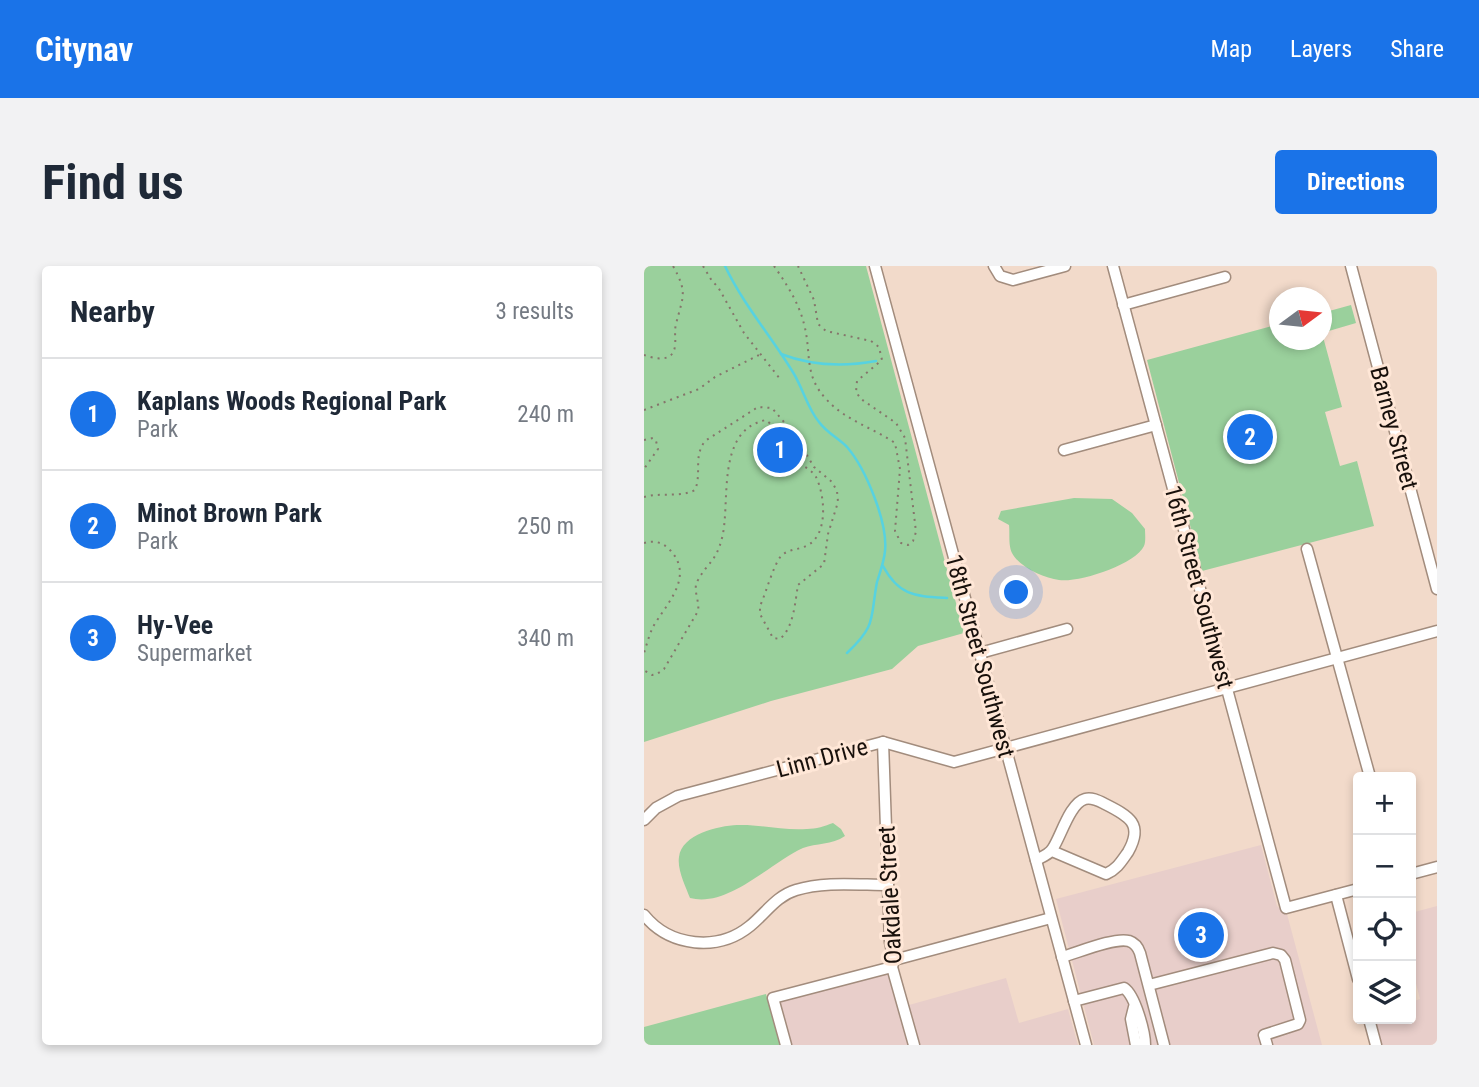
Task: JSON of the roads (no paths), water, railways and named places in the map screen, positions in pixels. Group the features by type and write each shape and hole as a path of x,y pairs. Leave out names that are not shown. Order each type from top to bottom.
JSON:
{"street":[{"name":"18th Street Southwest","path":"875,266 1086,1045"},
{"path":"994,266 1000,276 1013,280 1065,266"},
{"name":"16th Street Southwest","path":"1113,266 1286,908 1336,895"},
{"name":"Barney Street","path":"1351,266 1437,589"},
{"path":"1124,305 1225,277"},
{"path":"1063,450 1156,425"},
{"path":"1307,549 1369,772"},
{"path":"980,653 1067,629"},
{"name":"Linn Drive","path":"644,820 656,808 678,796 883,742 954,762 1437,631"},
{"name":"Oakdale Street","path":"883,742 890,942 914,1045"},
{"path":"1036,860 1052,851 1076,804 1084,799 1093,799 1109,806 1130,818 1134,824 1134,842 1119,865 1106,874 1052,851"},
{"path":"1416,873 1437,867"},
{"path":"644,915 655,927 676,938 712,943 741,933 778,899 797,889 817,886 888,885"},
{"path":"1353,890 1336,895 1353,961"},
{"path":"786,1045 773,998 1051,918"},
{"path":"1062,957 1117,941 1130,941 1140,953 1164,1045"},
{"path":"1149,985 1273,953 1281,955 1285,960 1300,1020 1298,1024 1264,1035 1267,1045"},
{"path":"1074,1001 1124,988 1130,992 1144,1033 1145,1045"},
{"path":"1134,1004 1131,1019 1136,1045"},
{"path":"1370,1024 1376,1045"}],"waterway":[{"path":"725,266 741,295 794,374 815,417 854,457 868,482 879,512 885,551 871,621 847,653"},
{"path":"781,354 828,364 876,361"},
{"path":"883,566 895,583 909,593 947,598"}],"place":[{"name":"Minot Brown Park","path":"1250,437"},
{"name":"Kaplans Woods Regional Park","path":"780,450"},
{"name":"Hy-Vee","path":"1201,935"}]}
